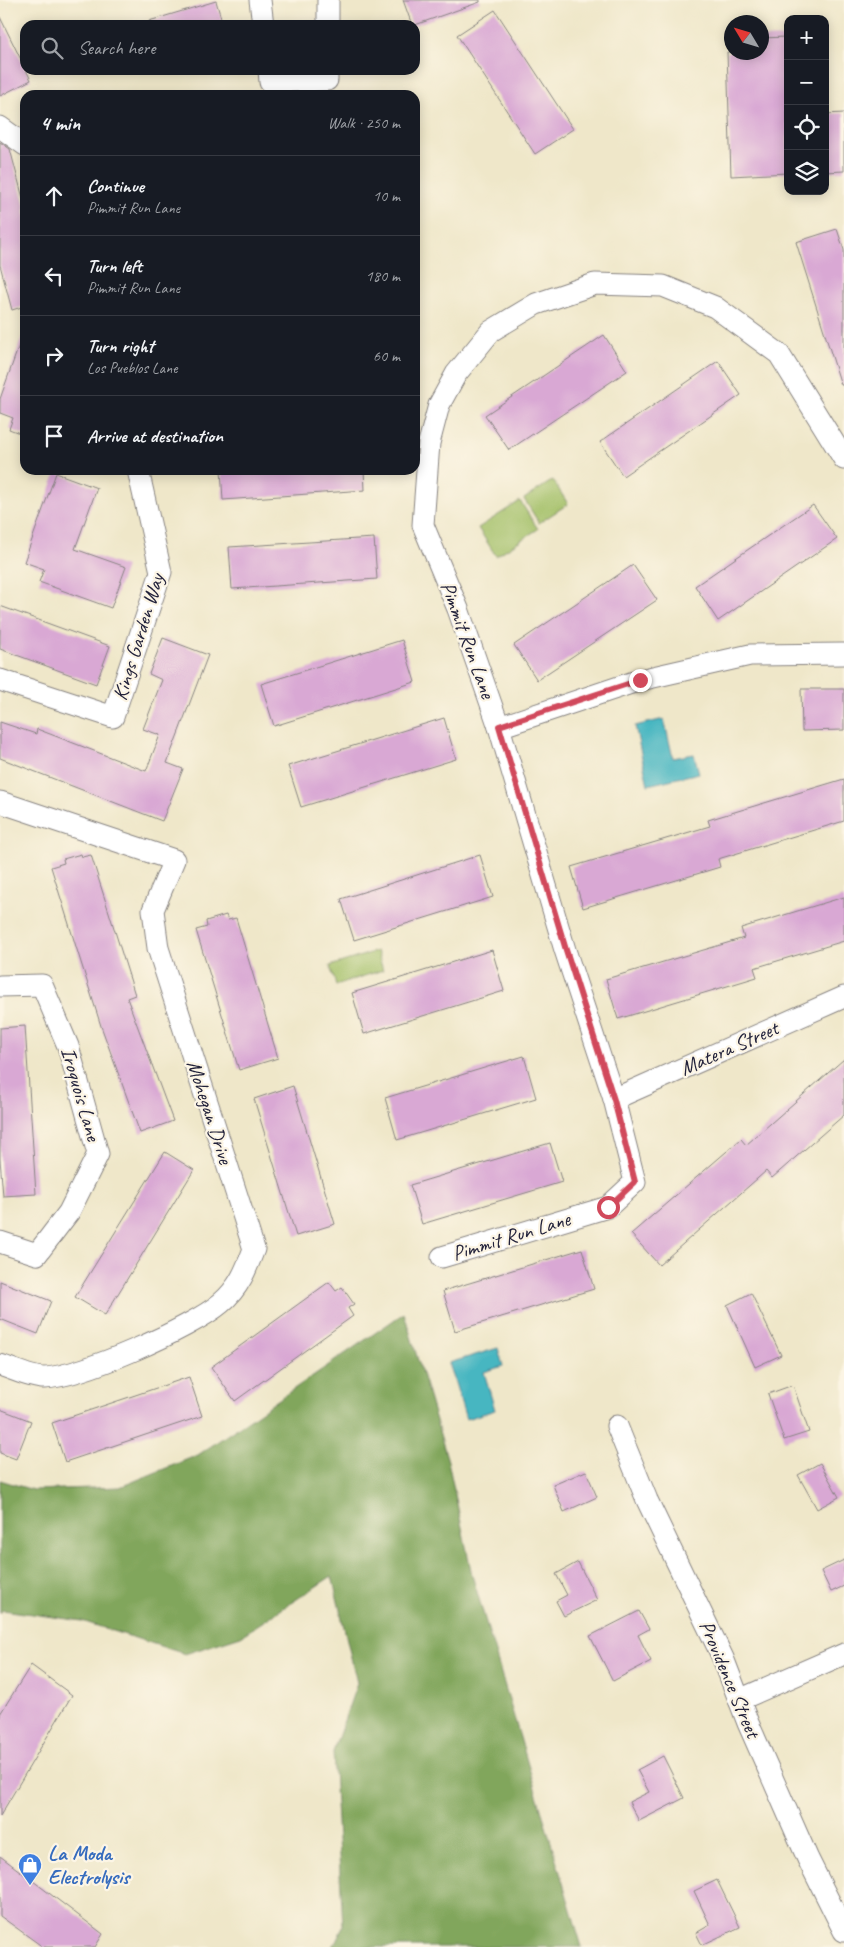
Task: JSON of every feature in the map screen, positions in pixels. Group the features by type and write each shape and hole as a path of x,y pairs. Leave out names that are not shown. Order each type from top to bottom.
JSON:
{"street":[{"path":"260,0 262,20"},
{"path":"328,0 328,20"},
{"path":"269,75 270,82 327,80 327,75"},
{"path":"0,127 20,141"},
{"name":"Pimmit Run Lane","path":"442,1257 608,1207 635,1182 614,1100 566,950 499,726 458,609 423,525 429,443 439,405 456,374 491,331 536,304 596,284 662,286 715,307 779,354 844,459"},
{"name":"Kings Garden Way","path":"0,680 113,717 161,572 139,475"},
{"path":"499,726 640,680 750,655 844,654"},
{"name":"Mohegan Drive","path":"0,802 174,860 153,910 158,948 254,1249 243,1279 221,1304 172,1334 78,1371 43,1378 0,1365"},
{"name":"Iroquois Lane","path":"0,986 42,985 68,1046 98,1154 69,1212 37,1254 0,1242"},
{"name":"Matera Street","path":"614,1100 844,997"},
{"name":"Providence Street","path":"617,1426 647,1500 723,1658 739,1700 808,1859 844,1931"},
{"path":"739,1700 844,1654"}],"green space":[{"path":"553,480 568,504 539,523 524,499"},
{"path":"520,501 538,529 496,556 478,528"},
{"path":"377,951 383,970 336,985 330,966"},
{"path":"404,1313 448,1461 472,1575 582,1947 333,1947 343,1926 333,1752 357,1683 332,1576 241,1636 185,1654 82,1621 3,1610 0,1613 0,1480 33,1490 120,1487 198,1455"}],"water":[{"path":"664,719 673,758 694,754 699,773 648,785 635,726"},
{"path":"498,1348 503,1366 484,1372 495,1410 466,1419 449,1363"}],"building":[{"path":"403,0 480,0 480,2 420,23 420,20 410,20"},
{"path":"216,1 222,20 152,20"},
{"path":"495,10 573,129 535,154 457,35"},
{"path":"0,17 20,58 20,75 29,75 31,80 0,96"},
{"path":"784,37 784,173 731,176 727,60 769,60 769,38"},
{"path":"844,113 844,171 829,172 829,114"},
{"path":"0,142 10,149 20,187 20,308 12,310 0,265"},
{"path":"837,229 844,250 844,385 841,385 796,242"},
{"path":"604,335 627,371 509,450 485,415"},
{"path":"20,342 20,433 9,429 13,418 0,413 0,399"},
{"path":"718,361 741,395 623,476 600,442"},
{"path":"55,475 61,475 97,488 75,549 126,567 111,608 39,582 44,569 24,562"},
{"path":"221,475 364,475 365,490 223,500"},
{"path":"813,505 837,539 718,621 695,586"},
{"path":"374,538 377,579 232,589 229,547"},
{"path":"633,565 657,600 537,680 514,645"},
{"path":"0,606 110,646 96,684 0,649"},
{"path":"163,638 208,655 167,763 183,769 162,821 0,758 0,722 36,734 37,729 146,771 160,735 143,729 162,680 149,674"},
{"path":"402,640 415,682 274,726 261,684"},
{"path":"801,689 844,689 844,730 802,731"},
{"path":"444,718 456,759 301,807 288,766"},
{"path":"844,779 844,821 718,859 720,867 583,908 571,867 710,826 708,820"},
{"path":"81,854 82,857 91,855 135,995 127,998 173,1121 140,1133 101,1026 51,867 64,863 63,859"},
{"path":"480,855 493,897 354,940 341,899"},
{"path":"844,897 844,941 754,968 757,977 618,1019 606,979 744,938 741,928"},
{"path":"226,915 228,920 236,918 278,1058 239,1070 196,930 207,927 206,921"},
{"path":"492,950 504,991 364,1034 352,993"},
{"path":"25,1026 36,1194 3,1196 0,1159 0,1028"},
{"path":"524,1056 536,1098 397,1140 385,1098"},
{"path":"844,1059 844,1115 772,1178 766,1171 659,1265 631,1234 741,1139 746,1145"},
{"path":"293,1086 335,1224 296,1236 254,1099"},
{"path":"550,1143 562,1182 422,1224 410,1185"},
{"path":"165,1152 194,1170 105,1315 75,1297"},
{"path":"582,1249 594,1289 455,1331 443,1291"},
{"path":"0,1281 51,1301 38,1334 0,1319"},
{"path":"329,1282 336,1291 342,1287 354,1304 348,1308 353,1316 235,1401 211,1367"},
{"path":"751,1293 781,1355 755,1367 727,1305"},
{"path":"189,1377 202,1416 65,1462 52,1423"},
{"path":"793,1385 809,1432 784,1440 768,1394"},
{"path":"0,1409 31,1421 16,1459 0,1453"},
{"path":"820,1463 839,1497 817,1509 798,1475"},
{"path":"586,1471 597,1497 564,1512 553,1485"},
{"path":"844,1560 844,1586 831,1592 821,1571"},
{"path":"578,1562 597,1600 564,1616 556,1601 567,1595 556,1574"},
{"path":"639,1611 649,1629 638,1635 651,1661 613,1681 590,1636"},
{"path":"31,1665 72,1695 0,1816 0,1714"},
{"path":"663,1756 684,1798 639,1821 629,1802 649,1792 637,1770"},
{"path":"0,1856 103,1934 95,1947 43,1947 0,1916"},
{"path":"717,1880 740,1927 702,1945 696,1933 710,1925 694,1891"}],"place":[{"name":"La Moda Electrolysis","path":"30,1886"}],"route":[{"path":"608,1207 635,1182 614,1100 566,950 499,726 640,680"}]}
